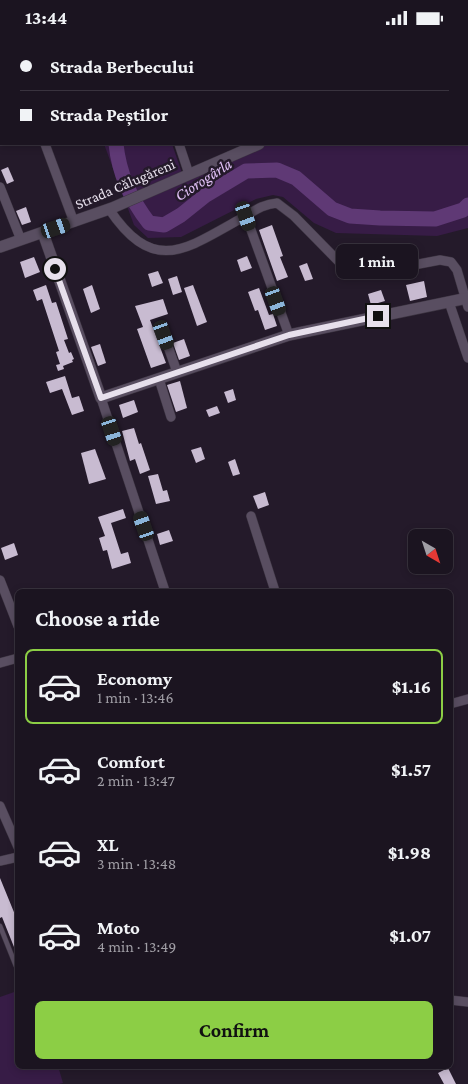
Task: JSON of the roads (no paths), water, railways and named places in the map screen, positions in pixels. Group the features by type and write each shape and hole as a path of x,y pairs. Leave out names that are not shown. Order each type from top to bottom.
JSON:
{"street":[{"path":"45,145 74,222"},
{"path":"179,145 189,173"},
{"name":"Strada Călugăreni","path":"0,247 111,208 258,145"},
{"path":"0,187 21,240"},
{"path":"101,398 289,335 449,302 467,301 457,270 451,262 440,260 361,275 354,274 346,269 294,216 277,203 262,206 199,242 181,249 168,251 138,242 128,233 111,208"},
{"path":"246,216 289,335"},
{"path":"43,233 101,398 164,589"},
{"path":"449,302 468,359"},
{"path":"164,335 177,372"},
{"path":"159,379 172,417"},
{"path":"251,516 274,589"},
{"path":"0,580 15,618"},
{"path":"0,663 15,659"},
{"path":"453,703 468,699"},
{"path":"0,806 15,840"},
{"path":"0,861 15,858"},
{"path":"453,1000 468,1002"}],"lane":[{"path":"0,926 15,964"}],"waterway":[{"name":"Ciorogârla","path":"116,145 127,186 149,223 164,225 181,215 206,195 246,171 277,170 296,178 332,209 350,216 435,219 463,210 468,205"}]}
